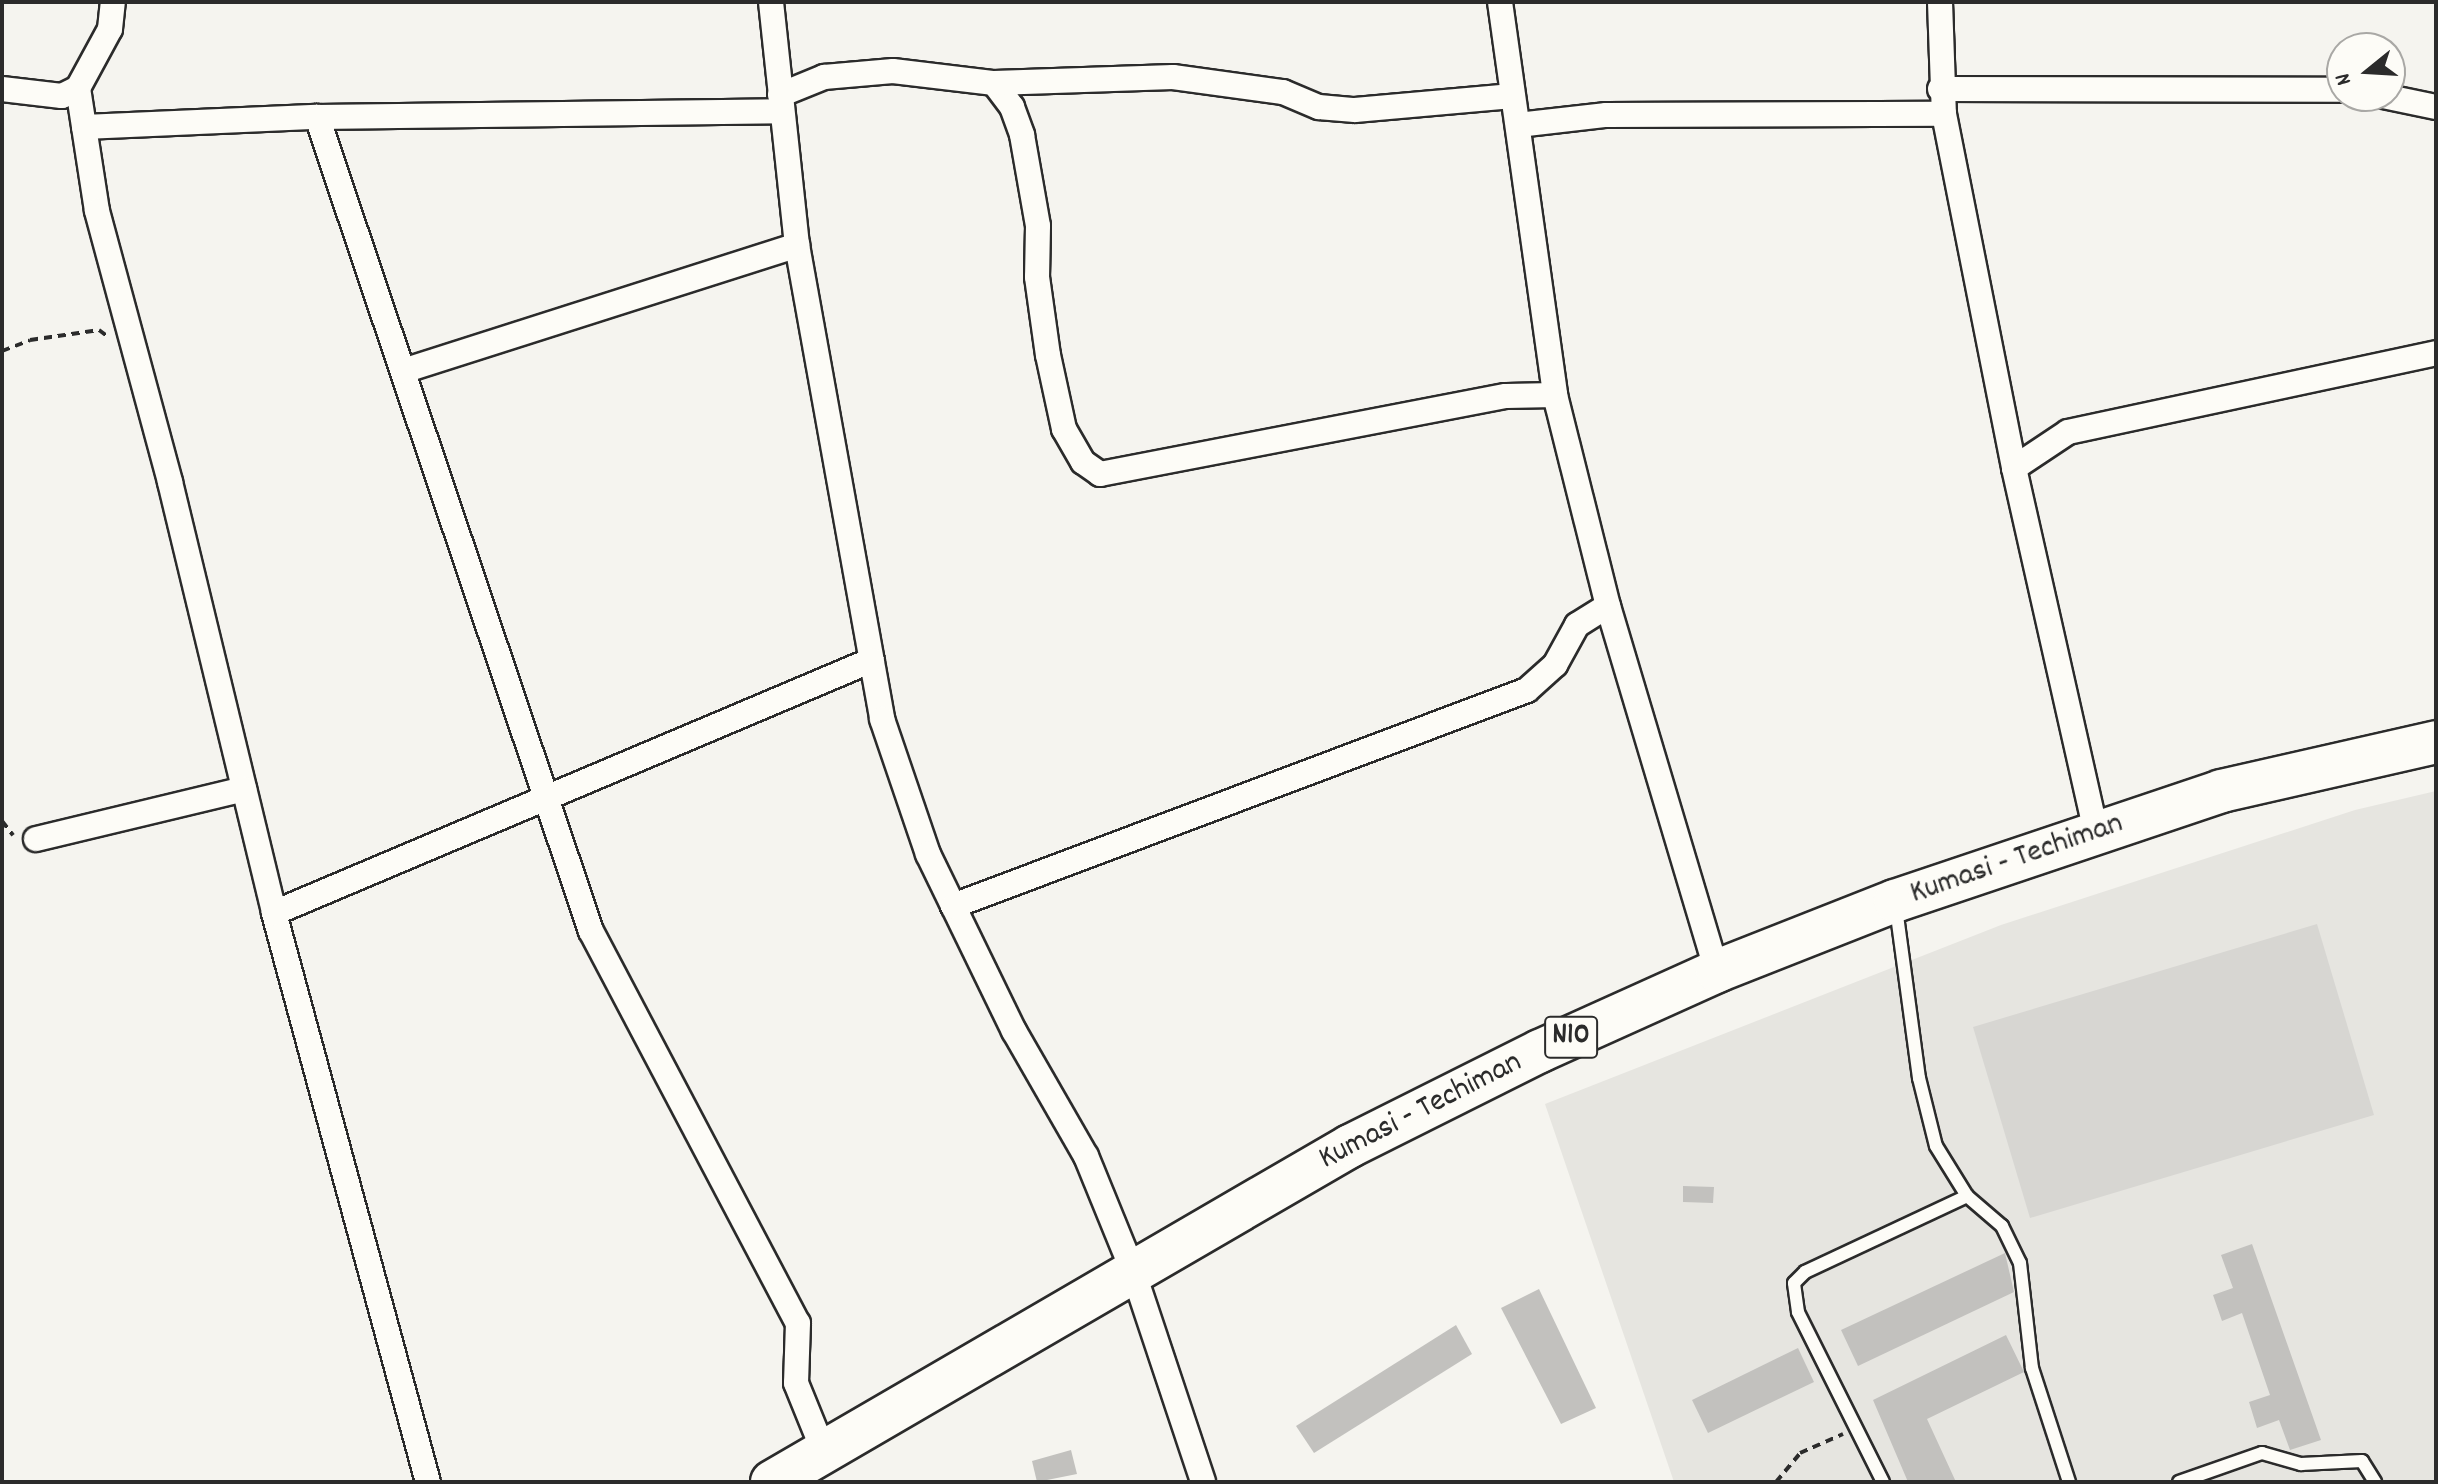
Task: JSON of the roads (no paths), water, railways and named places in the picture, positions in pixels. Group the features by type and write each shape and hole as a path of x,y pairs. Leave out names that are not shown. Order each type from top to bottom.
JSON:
{"highway":[{"name":"Kumasi - Techiman","path":"772,1482 1350,1146 1540,1051 1717,971 1895,901 2096,833 2306,769 2436,742"}],"street":[{"path":"2,89 62,96 78,88 110,29 113,2"},
{"path":"771,2 797,245 882,719 908,807 953,906 1014,1031 1086,1156 1133,1271 1203,1482"},
{"path":"1500,2 1555,395 1608,606 1717,971"},
{"path":"1940,2 1940,89 1944,114 2014,468 2096,833"},
{"path":"84,127 781,103 824,77 859,72 994,83 1173,77 1283,92 1319,107 1355,110 1512,96"},
{"path":"994,83 1012,107 1022,135 1038,226 1037,277 1048,355 1064,429 1083,462 1100,474 1506,396 1555,395"},
{"path":"78,88 97,211 136,354 274,913 428,1482"},
{"path":"1940,89 2326,90"},
{"path":"2406,101 2436,107"},
{"path":"1518,125 1606,115 1944,114"},
{"path":"317,117 591,931 798,1323 796,1383 824,1452"},
{"path":"403,371 797,245"},
{"path":"2014,468 2068,432 2436,353"},
{"path":"953,906 1527,690 1555,665 1577,625 1608,606"},
{"path":"274,913 872,660"},
{"path":"36,839 244,789"}],"lane":[{"path":"1895,901 1919,1078 1936,1146 1967,1196 2002,1226 2020,1263 2032,1368 2069,1482"},
{"path":"1883,1482 1798,1312 1794,1283 1805,1272 1967,1196"},
{"path":"2179,1482 2262,1453 2301,1464 2362,1461 2375,1482"}]}
